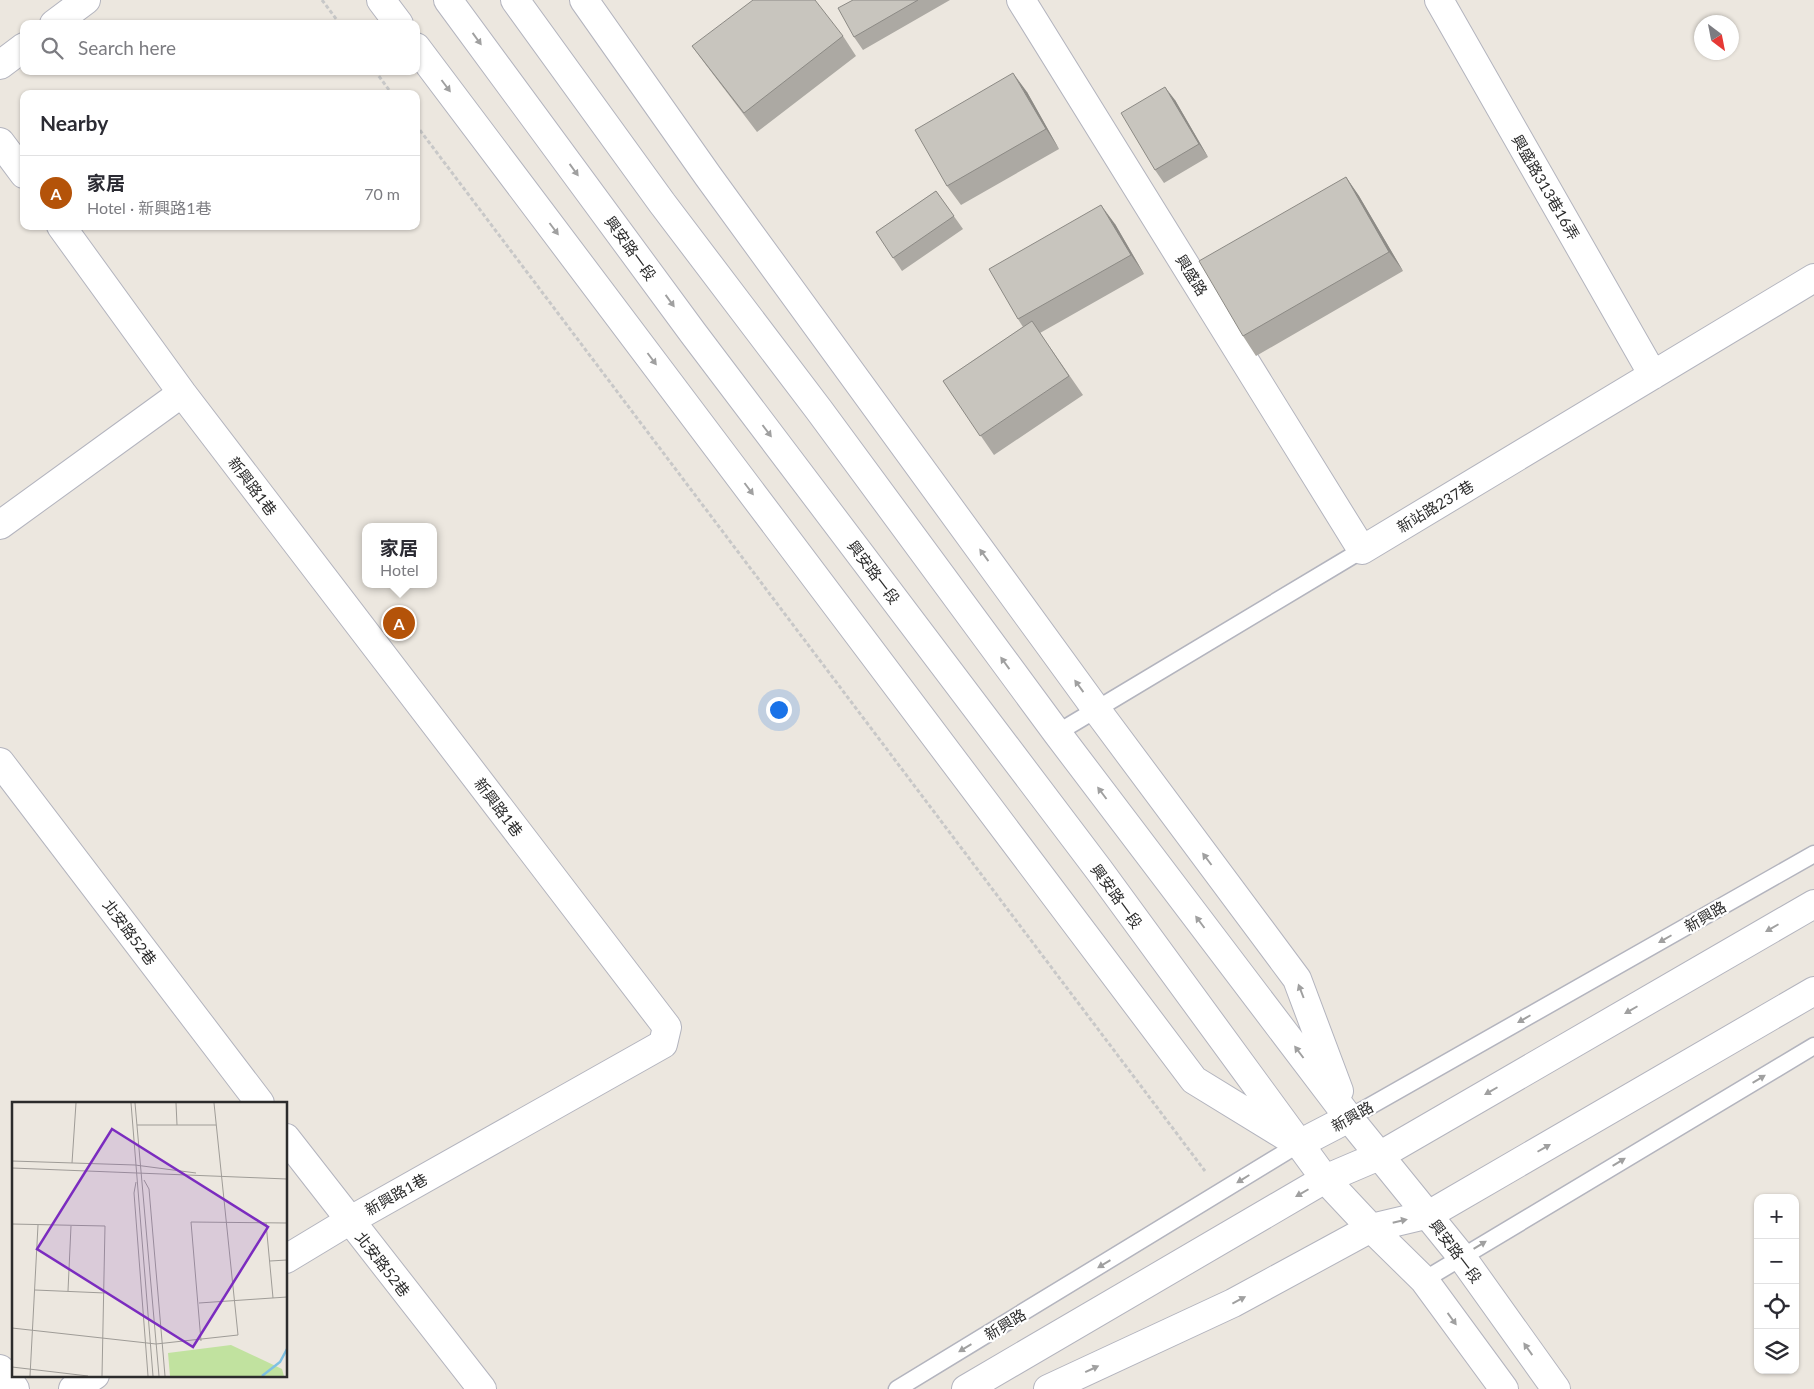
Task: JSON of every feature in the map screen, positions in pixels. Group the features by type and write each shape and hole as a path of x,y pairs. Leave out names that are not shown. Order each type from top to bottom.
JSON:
{"street":[{"path":"59,20 86,0"},
{"path":"381,0 396,20"},
{"name":"興安路一段","path":"448,0 693,333 1099,870 1299,1144 1326,1179 1371,1228 1424,1280 1504,1389"},
{"name":"興安路一段","path":"515,0 662,203 819,410 1057,733 1349,1118 1379,1156 1430,1214 1556,1389"},
{"name":"興安路一段","path":"584,0 708,176 1096,709 1297,979 1349,1118"},
{"name":"興盛路","path":"1021,0 1362,550"},
{"name":"興盛路313巷16弄","path":"1439,0 1653,375"},
{"path":"0,65 20,50"},
{"name":"興安路一段","path":"420,52 1194,1080 1299,1144"},
{"path":"0,142 20,169"},
{"name":"新興路1巷","path":"64,230 182,393 667,1027 663,1044 349,1221 288,1258"},
{"name":"新站路237巷","path":"1362,550 1814,278"},
{"path":"0,525 182,393"},
{"name":"北安路52巷","path":"0,762 259,1102"},
{"path":"966,1389 1326,1179 1379,1156 1814,904"},
{"path":"1048,1389 1233,1303 1371,1228 1430,1214 1814,991"},
{"name":"新興路","path":"1299,1144 1349,1118"},
{"name":"北安路52巷","path":"288,1141 482,1389"},
{"path":"0,1369 16,1389"},
{"path":"73,1389 93,1376"}],"lane":[{"name":"新站路237巷","path":"1057,733 1362,550"},
{"name":"新興路","path":"1349,1118 1814,854"},
{"path":"1424,1280 1461,1256 1814,1046"},
{"name":"新興路","path":"897,1389 1299,1144"}],"path":[{"path":"322,0 337,20"},
{"path":"379,75 389,90"},
{"path":"420,130 1221,1192"}],"building":[{"path":"753,0 815,0 843,36 744,113 692,46"},
{"path":"853,0 918,0 854,37 838,8"},
{"path":"1013,73 1046,129 947,186 915,130"},
{"path":"1165,87 1199,144 1155,170 1121,113"},
{"path":"1346,177 1389,252 1243,336 1199,261"},
{"path":"936,191 954,216 893,258 876,232"},
{"path":"1101,205 1131,255 1018,319 989,269"},
{"path":"1032,321 1069,376 980,436 943,381"}],"place":[{"name":"家居","path":"399,623"}]}
